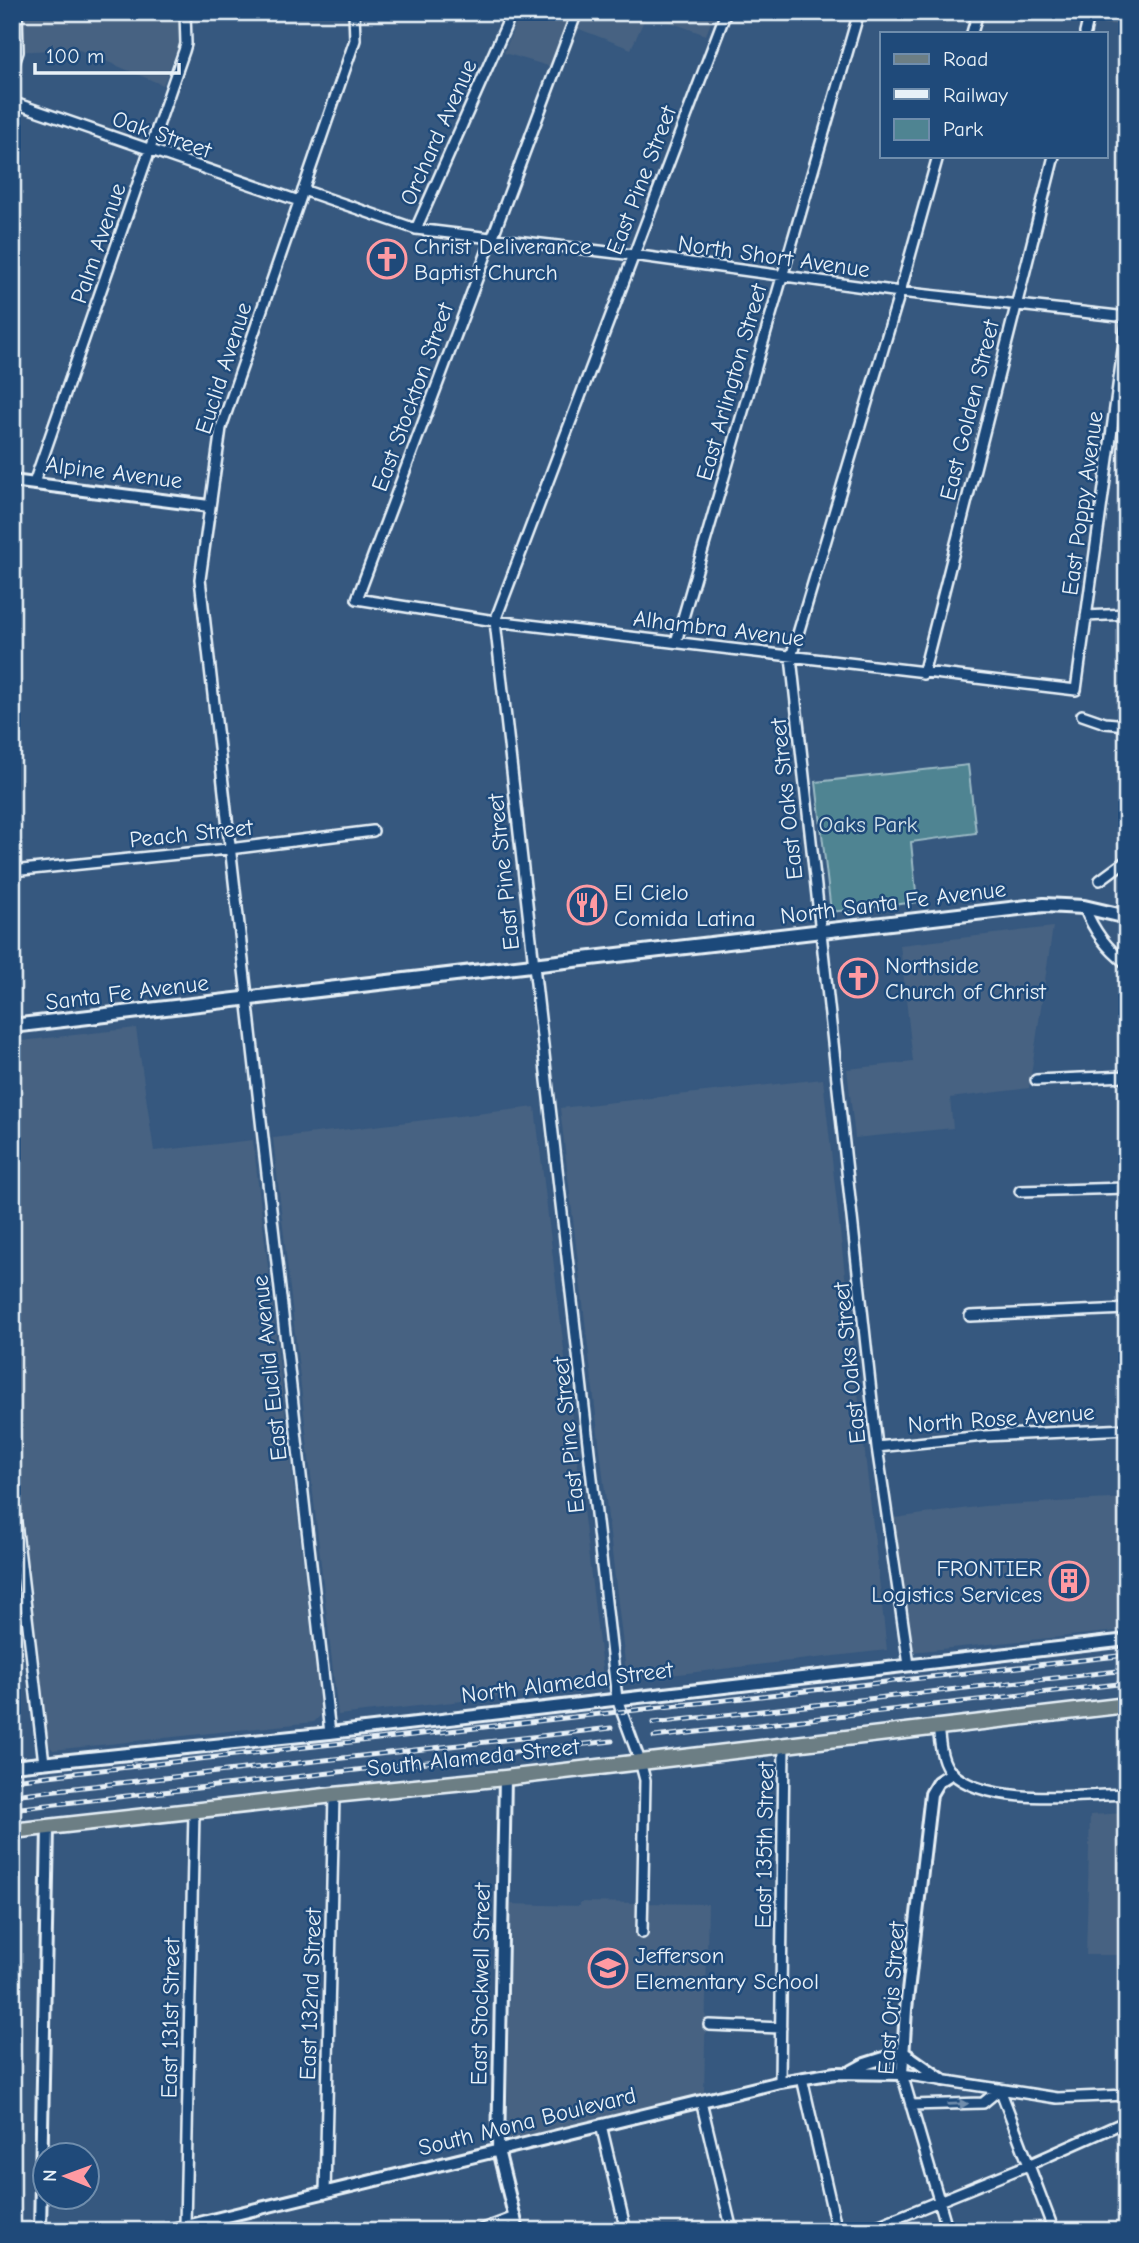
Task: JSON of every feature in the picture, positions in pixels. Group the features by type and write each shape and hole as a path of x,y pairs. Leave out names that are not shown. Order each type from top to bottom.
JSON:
{"main road":[{"name":"North Santa Fe Avenue","path":"247,999 1044,905 1084,907 1127,917"},
{"name":"Santa Fe Avenue","path":"12,1026 247,999"},
{"path":"938,1726 1127,1705"},
{"name":"South Alameda Street","path":"12,1831 505,1778 938,1726"}],"street":[{"path":"12,69 18,52 17,12"},
{"name":"Palm Avenue","path":"34,483 186,46 185,12"},
{"name":"Euclid Avenue","path":"247,999 200,587 220,428 355,40 354,12"},
{"name":"Orchard Avenue","path":"416,229 512,12"},
{"name":"East Stockton Street","path":"357,599 577,12"},
{"name":"East Pine Street","path":"642,1933 645,1780 617,1699 495,621 726,12"},
{"name":"East Arlington Street","path":"676,642 859,12"},
{"path":"972,32 978,12"},
{"path":"1085,32 1090,12"},
{"name":"Oak Street","path":"12,102 299,201"},
{"name":"East Oaks Street","path":"909,1665 877,1447 790,657 937,158"},
{"name":"East Golden Street","path":"923,674 1053,158"},
{"path":"303,190 416,229"},
{"name":"North Short Avenue","path":"416,229 782,278 1127,319"},
{"name":"East Poppy Avenue","path":"1076,690 1127,319"},
{"name":"Alpine Avenue","path":"12,481 209,506"},
{"name":"Alhambra Avenue","path":"357,599 495,621 923,674 1076,690"},
{"path":"1086,615 1127,614"},
{"path":"1082,715 1105,723 1127,725"},
{"name":"Peach Street","path":"12,871 373,831"},
{"path":"1100,880 1127,860"},
{"path":"1084,907 1095,932 1114,954 1127,964"},
{"name":"East Euclid Avenue","path":"247,999 330,1732"},
{"path":"1035,1080 1127,1076"},
{"path":"1020,1191 1127,1188"},
{"path":"971,1317 1127,1309"},
{"name":"North Rose Avenue","path":"877,1447 984,1436 1127,1429"},
{"path":"12,1489 44,1763"},
{"name":"North Alameda Street","path":"12,1766 1127,1640"},
{"path":"938,1726 945,1762 952,1773 986,1790 1007,1795 1127,1794"},
{"name":"East 135th Street","path":"780,2082 784,1746"},
{"name":"East Oris Street","path":"948,2231 902,2074 931,1794 938,1782 952,1773"},
{"name":"East Stockwell Street","path":"505,1778 498,2150 518,2231"},
{"name":"East 132nd Street","path":"325,2193 334,1795"},
{"name":"East 131st Street","path":"185,2226 194,1812"},
{"path":"40,2231 48,1827"},
{"path":"709,2025 780,2028"},
{"path":"849,2073 865,2064 903,2052 943,2080"},
{"name":"South Mona Boulevard","path":"167,2231 780,2082 849,2073 902,2074"},
{"path":"902,2074 1057,2098 1127,2095"},
{"path":"802,2078 837,2231"},
{"path":"911,2105 983,2104 1000,2089"},
{"path":"1000,2089 1055,2231"},
{"path":"701,2101 732,2231"},
{"path":"865,2231 1028,2165 1127,2121"},
{"path":"601,2124 626,2231"},
{"path":"478,2231 515,2217"}],"shaded area":[{"path":"12,12 180,12 180,41 163,85 77,49 12,52"},
{"path":"520,12 715,12 706,35 647,14 631,49 579,29 562,70 504,53"},
{"path":"1027,12 1127,12 1127,25 1072,23"},
{"path":"1053,927 1029,1088 950,1098 953,1128 855,1138 847,1069 913,1062 900,945"},
{"path":"136,1028 154,1151 253,1140 321,1715 314,1722 53,1750 48,1744 12,1428 12,1042"},
{"path":"823,1079 887,1650 627,1680 560,1108"},
{"path":"535,1107 604,1685 338,1715 273,1138"},
{"path":"1127,1498 1127,1630 912,1652 894,1518 984,1506"},
{"path":"1127,1813 1127,2064 1118,2065 1118,1955 1086,1955 1090,1815"},
{"name":"Jefferson Elementary School","path":"580,1902 708,1904 704,2094 507,2140 511,1904 580,1906"}],"green space":[{"name":"Oaks Park","path":"968,765 976,833 911,842 917,902 831,912 816,782"}],"railway":[{"path":"12,1780 1127,1655"},
{"path":"653,1723 1127,1670"},
{"path":"654,1737 1127,1683"},
{"path":"12,1795 611,1728"},
{"path":"12,1809 612,1741"}],"place":[{"name":"Christ Deliverance Baptist Church","path":"387,259"},
{"name":"El Cielo Comida Latina","path":"587,905"},
{"name":"Northside Church of Christ","path":"858,978"},
{"name":"FRONTIER Logistics Services","path":"1069,1581"},
{"name":"Jefferson Elementary School","path":"608,1968"}]}
